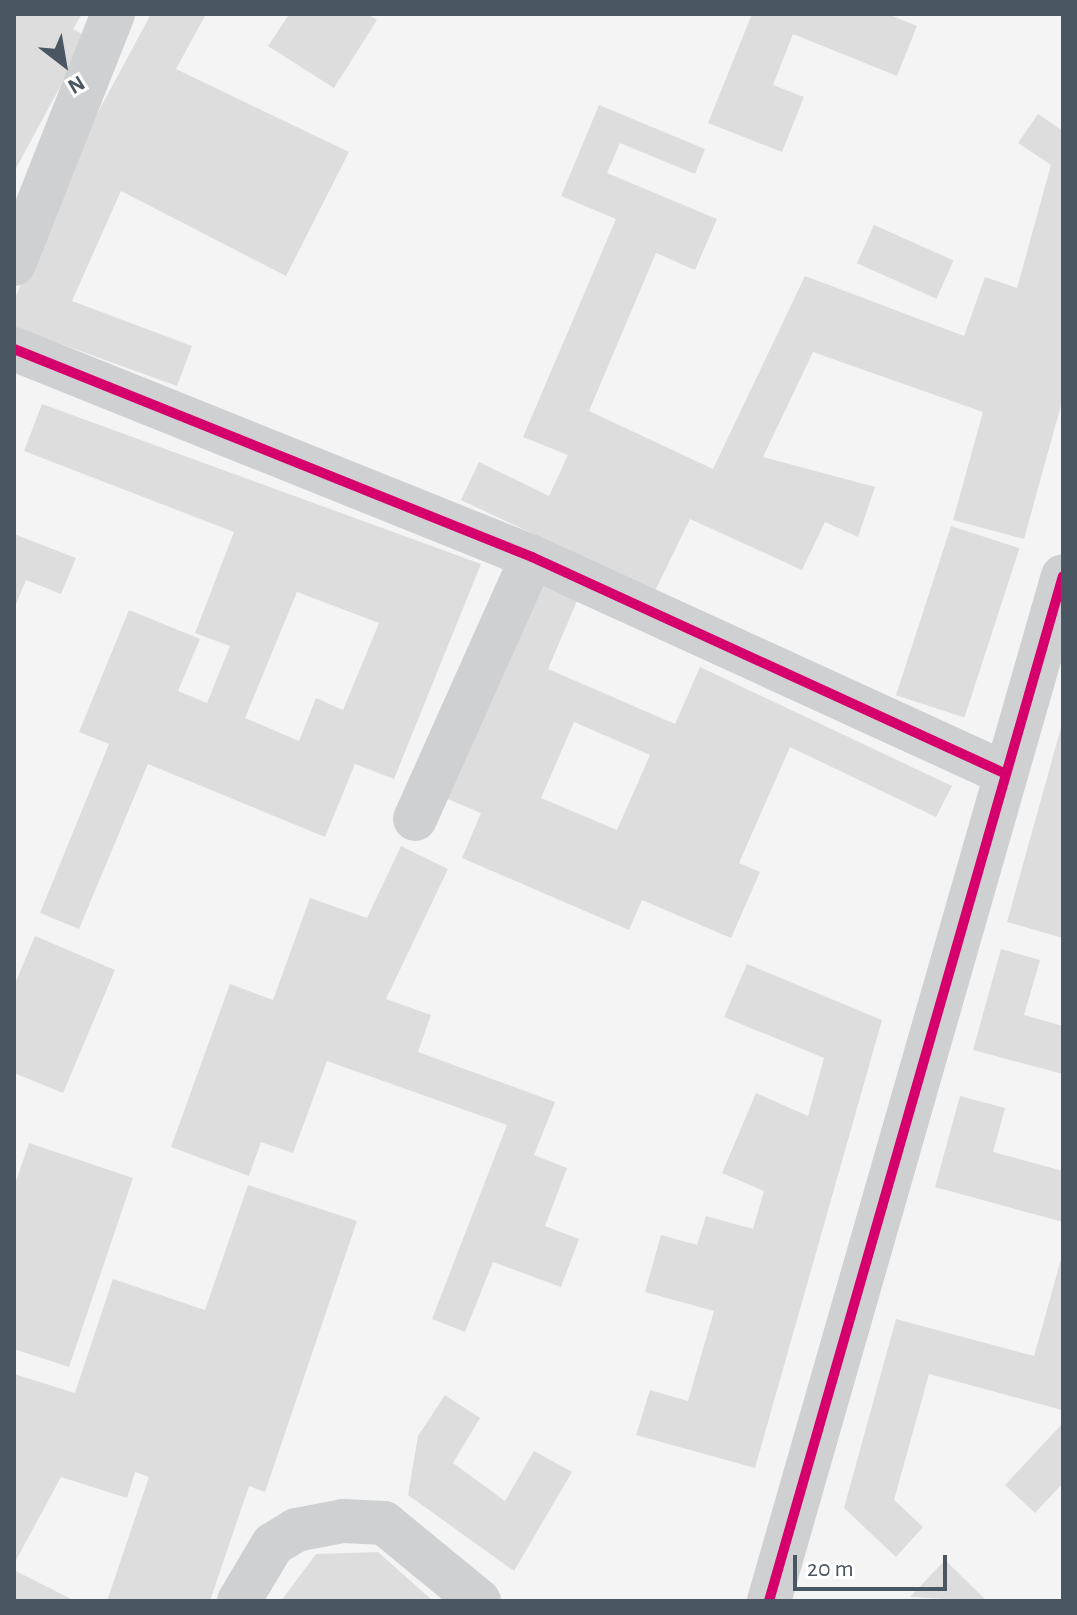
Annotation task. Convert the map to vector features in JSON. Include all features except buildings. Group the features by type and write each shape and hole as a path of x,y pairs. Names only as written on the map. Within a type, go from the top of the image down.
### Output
{"street":[{"path":"14,264 113,14"},
{"path":"14,349 532,557 1004,773"},
{"path":"415,819 532,557"},
{"path":"769,1601 1063,576"},
{"path":"239,1601 273,1544 296,1530 343,1521 384,1523 479,1601"}],"cycle path":[{"path":"14,349 532,557 1004,773"},
{"path":"769,1601 1063,576"}]}
